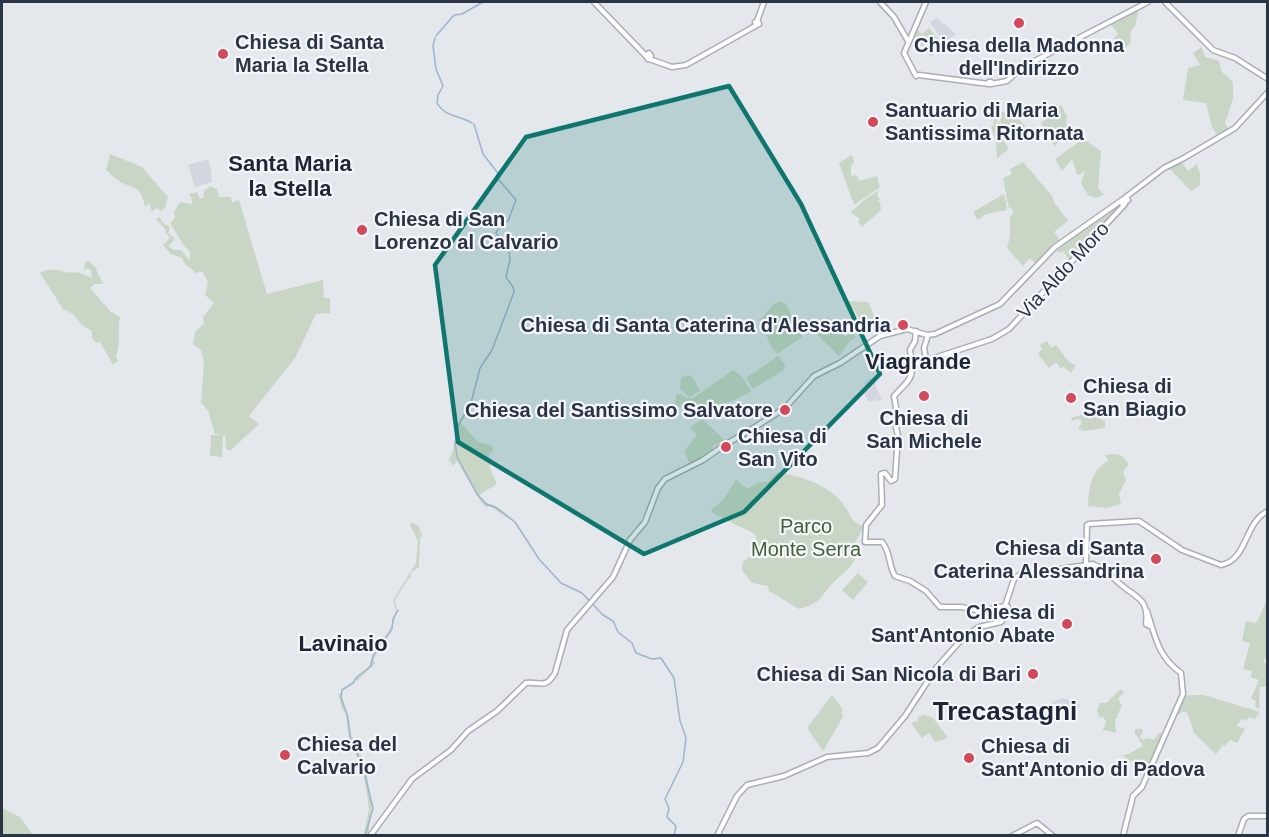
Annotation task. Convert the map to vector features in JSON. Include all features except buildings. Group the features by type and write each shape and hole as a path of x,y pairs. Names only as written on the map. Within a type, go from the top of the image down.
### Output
{"main road":[{"path":"594,2 637,48 657,61 672,67 686,65 750,28 757,22 764,2"},
{"path":"880,2 894,17 909,41"},
{"path":"926,2 918,26 904,55 917,75 990,83 1007,81 1021,68 1147,2"},
{"path":"1165,2 1213,50 1235,58 1268,79"},
{"path":"370,836 412,779 451,750 468,731 497,711 526,682 542,684 552,678 567,630 615,573 630,540 644,524 658,488 665,479 703,460 785,408 814,376 840,363 878,337 905,329 928,335 1000,303 1054,247 1124,201 1166,167 1238,125 1268,92"},
{"name":"Via Aldo Moro","path":"926,360 992,339 1009,329 1118,211 1124,201"},
{"path":"916,331 915,341 910,350 911,376 894,396 898,443 895,479 891,481 885,473 881,474 882,505 866,525 865,541 866,543 877,541 884,544 890,569 897,578 919,586 940,607 961,607 977,611 1005,607"},
{"path":"912,362 926,360 924,348 928,335"},
{"path":"1085,564 1089,526 1138,521 1182,550 1221,566 1227,564 1239,553 1256,519 1268,511"},
{"path":"718,834 747,784 784,776 827,757 868,753 875,750 905,716 937,667 963,638 979,627 998,623 1005,617 1005,607 1014,579 1022,573 1085,564 1095,565 1141,599 1158,646 1181,673 1183,689 1181,699 1142,787 1133,796 1123,836"},
{"path":"1147,611 1146,624 1152,631"},
{"path":"1238,836 1244,819 1248,816 1268,816"},
{"path":"1012,836 1036,823 1053,836"}],"highlighted area":[{"path":"729,86 801,204 880,374 744,512 644,554 458,442 435,265 526,137"}],"shaded area":[{"path":"937,18 956,34 944,43 930,22"},
{"path":"208,159 212,182 195,187 188,165"},
{"path":"876,378 875,384 882,400 868,401 862,390 868,379"},
{"path":"1063,698 1080,704 1075,715 1070,719 1067,714 1054,714 1052,702"}],"green space":[{"path":"1139,9 1135,26 1130,32 1131,41 1126,48 1119,46 1114,38 1118,34 1110,23"},
{"path":"929,28 943,45 931,57 914,35 917,29 922,34"},
{"path":"1202,47 1205,57 1219,61 1222,72 1233,82 1233,99 1225,123 1229,130 1218,137 1212,127 1206,103 1183,100 1188,68 1200,65 1193,53"},
{"path":"1061,105 1067,116 1066,125 1069,125 1070,129 1055,146 1045,135 1045,129 1041,123 1047,118 1043,113 1048,107"},
{"path":"1008,110 1026,126 1002,138 1009,149 997,158 996,142 991,126 994,125 993,121 997,117 995,124 1001,123 999,115 994,116 992,114 994,119 991,121 991,112 994,115"},
{"path":"1083,139 1101,151 1098,188 1104,195 1095,198 1088,195 1081,183 1085,171 1077,174 1072,159 1062,171 1055,159"},
{"path":"110,154 142,167 168,197 165,208 161,211 156,208 152,212 149,203 145,207 138,190 120,182 106,170"},
{"path":"852,155 854,161 851,176 857,175 859,181 877,176 880,187 854,205 839,163"},
{"path":"1181,161 1188,171 1197,164 1200,185 1191,191 1168,167"},
{"path":"1023,162 1052,196 1068,221 1054,232 1060,241 1035,263 1030,258 1023,266 1007,248 1010,236 1010,216 1014,213 1011,207 1009,208 1008,201 1006,202 1007,210 986,214 978,220 973,212 1004,194 1005,201 1007,200 1003,178 1012,174 1010,169"},
{"path":"210,186 217,189 219,197 231,197 232,202 239,200 267,294 323,280 324,298 330,298 330,313 316,314 295,358 249,416 259,424 230,451 226,449 225,435 223,435 222,457 210,456 211,435 222,435 215,434 208,410 201,403 204,363 201,350 193,344 195,332 204,323 203,317 214,303 205,295 208,282 202,271 196,273 185,264 182,258 171,254 163,245 170,238 156,219 159,217 165,225 168,225 170,229 168,233 175,239 168,246 174,250 181,250 190,261 190,251 170,223 175,218 174,212 180,202 192,204 189,194 197,192 200,199 203,198 204,191"},
{"path":"879,190 877,194 880,200 877,201 880,202 881,210 862,227 858,222 860,219 851,212"},
{"path":"1119,204 1121,207 1070,261 1063,251 1059,253 1056,248"},
{"path":"88,261 95,267 103,284 95,284 90,288 110,311 120,317 116,357 118,361 113,365 100,342 96,343 92,338 92,331 82,325 73,314 63,309 40,273 50,270 67,273 70,271 92,278 91,270 87,268 84,271 85,262"},
{"path":"779,301 786,304 802,337 777,354 760,320"},
{"path":"847,301 868,302 880,328 871,335"},
{"path":"828,317 845,337 852,332 856,337 849,342 839,356 810,328"},
{"path":"1047,341 1051,348 1056,345 1069,362 1076,365 1071,373 1064,367 1060,368 1056,362 1049,368 1038,354 1042,349 1040,345"},
{"path":"778,356 786,366 784,370 753,389 746,378"},
{"path":"733,370 742,377 751,391 720,405 677,407 675,403 677,393 693,398"},
{"path":"692,376 700,391 689,397 680,389 681,378"},
{"path":"473,396 471,407 461,423 478,442 492,445 493,451 489,454 491,465 489,466 497,484 479,495 487,503 498,507 510,517 508,518 491,507 486,507 457,461 453,466 450,461 448,462 453,450 457,426"},
{"path":"1087,413 1105,421 1105,428 1084,431 1078,428 1081,420 1072,421 1071,418"},
{"path":"702,419 727,442 723,445 721,442 712,447 714,451 703,460 690,465 684,451 697,435 690,427"},
{"path":"1105,455 1122,456 1129,464 1123,472 1126,480 1119,494 1121,504 1107,508 1088,506 1094,474 1108,461"},
{"name":"Parco Monte Serra","path":"777,472 822,486 837,497 853,520 864,526 864,531 861,531 853,548 858,550 851,566 818,600 799,609 769,591 768,586 752,583 742,570 743,562 759,549 755,534 714,514 711,510 723,500 736,480 747,489 761,482 768,482"},
{"path":"411,522 419,526 421,534 419,567 412,572 395,600 396,611 393,600 416,563 418,541 410,525"},
{"path":"858,573 868,582 853,600 842,590"},
{"path":"1267,599 1267,656 1263,661 1267,665 1267,687 1260,687 1259,709 1255,707 1256,701 1251,698 1259,680 1251,677 1252,671 1243,669 1250,643 1242,641 1246,621 1255,623 1258,620"},
{"path":"396,611 390,632 373,661 376,663 357,681 355,679 368,668 376,648 389,631"},
{"path":"1121,689 1124,692 1118,699 1122,706 1115,719 1116,733 1105,730 1102,733 1106,722 1103,716 1100,718 1097,711 1100,703 1106,703"},
{"path":"338,693 342,695 349,717 351,734 362,757 367,775 372,804 369,835 364,833 369,809 364,774 349,737 347,714 342,709"},
{"path":"832,695 843,710 841,712 843,717 823,751 807,728"},
{"path":"1190,695 1204,695 1260,712 1255,719 1249,717 1246,721 1242,719 1236,726 1245,729 1237,743 1230,740 1224,746 1220,743 1222,747 1216,754 1194,733 1188,714 1185,711 1180,715 1176,713 1182,698"},
{"path":"925,715 933,718 948,738 935,742 929,733 922,738 911,723"},
{"path":"1135,729 1142,729 1140,736 1142,740 1149,738 1154,740 1160,732 1163,736 1149,768 1126,759 1123,755 1143,746"},
{"path":"2,808 20,817 33,835 2,835"}],"waterway":[{"path":"436,36 454,15 462,14 483,2"},
{"path":"435,38 433,46 436,69 443,86 437,103 444,111 472,123"},
{"path":"474,124 483,154 497,172 499,180 516,200 508,221 500,225 496,233 509,250 510,260 506,277 514,292 492,350 480,368 471,403 459,424 455,443 457,457 477,494 486,504 495,507 515,522 539,559 561,583 582,593 603,615 613,621 618,632 632,643 636,653 652,659 661,658 674,678 680,721 686,738 683,762 665,799 669,808 667,817 676,826 674,836"},
{"path":"365,836 373,808 363,768 350,737 347,715 341,697 342,690 371,666 373,656 392,629 393,619 398,610"}],"place":[{"name":"Chiesa della Madonna dell'Indirizzo","path":"1019,23"},
{"name":"Chiesa di Santa Maria la Stella","path":"223,54"},
{"name":"Santuario di Maria Santissima Ritornata","path":"873,122"},
{"name":"Chiesa di San Lorenzo al Calvario","path":"362,230"},
{"name":"Chiesa di Santa Caterina d'Alessandria","path":"903,325"},
{"name":"Chiesa di San Michele","path":"924,396"},
{"name":"Chiesa di San Biagio","path":"1071,398"},
{"name":"Chiesa del Santissimo Salvatore","path":"785,410"},
{"name":"Chiesa di San Vito","path":"726,447"},
{"name":"Chiesa di Santa Caterina Alessandrina","path":"1156,559"},
{"name":"Chiesa di Sant'Antonio Abate","path":"1067,624"},
{"name":"Chiesa di San Nicola di Bari","path":"1033,674"},
{"name":"Chiesa del Calvario","path":"285,755"},
{"name":"Chiesa di Sant'Antonio di Padova","path":"969,758"}],"district":[{"name":"Santa Maria la Stella","path":"290,176"},
{"name":"Viagrande","path":"918,361"},
{"name":"Lavinaio","path":"343,643"},
{"name":"Trecastagni","path":"1005,711"}]}
